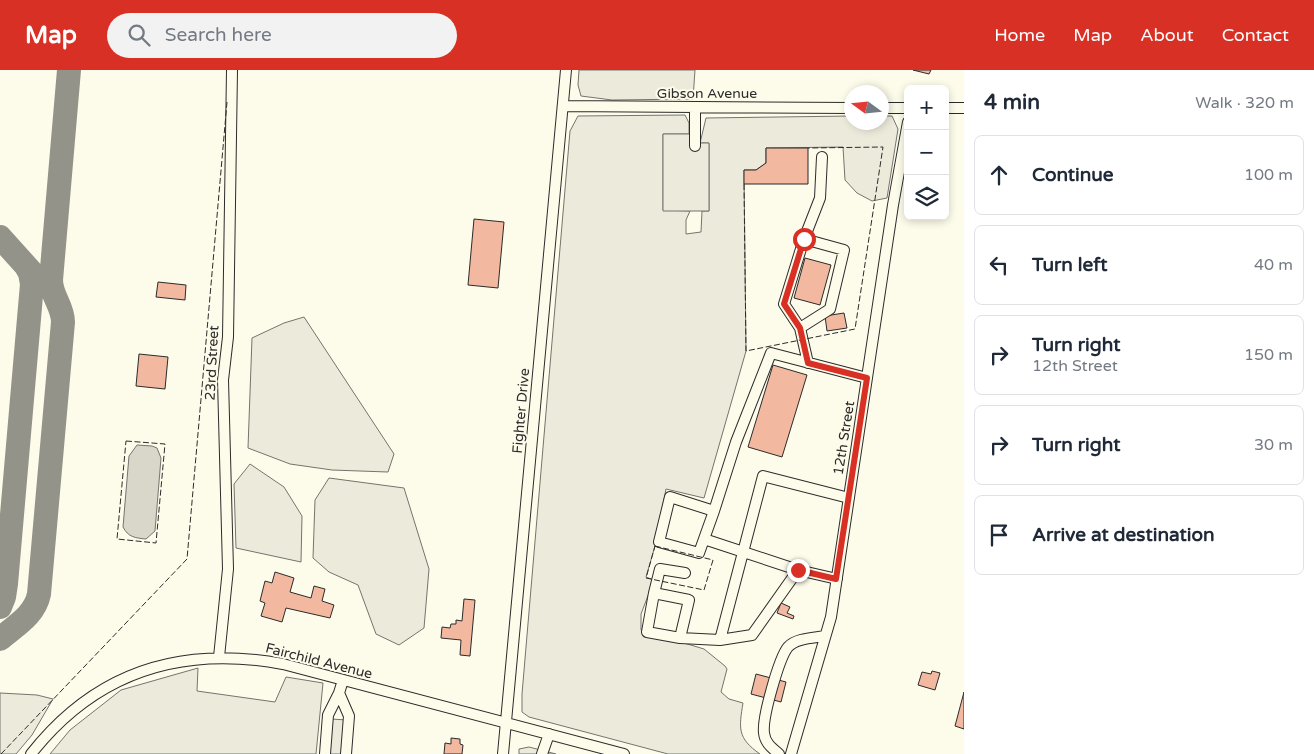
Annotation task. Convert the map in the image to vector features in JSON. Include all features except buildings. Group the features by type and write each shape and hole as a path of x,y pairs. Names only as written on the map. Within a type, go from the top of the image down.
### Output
{"street":[{"name":"23rd Street","path":"219,657 228,569 223,380 228,337 232,70"},
{"name":"Fighter Drive","path":"503,754 566,70"},
{"name":"Gibson Avenue","path":"563,106 844,108"},
{"path":"695,107 695,146"},
{"path":"889,108 904,108"},
{"path":"949,108 964,108"},
{"name":"12th Street","path":"791,754 831,617 893,205 907,130"},
{"path":"808,363 800,328 784,304 804,239 820,198 822,157"},
{"path":"800,328 830,309 844,250 804,239"},
{"path":"714,511 670,497 658,542 699,553 714,511 736,442 771,353 867,378"},
{"path":"720,640 763,476 849,498"},
{"path":"704,540 798,570 836,579"},
{"path":"686,574 660,569 647,632 680,638 720,640 752,635 798,570"},
{"path":"654,593 689,600 680,638"},
{"path":"779,754 768,745 764,734 764,720 781,659 789,646 803,640 825,636"},
{"name":"Fairchild Avenue","path":"31,754 60,721 104,688 130,675 153,667 219,657 276,662 624,754"},
{"path":"325,754 328,715 339,694 343,680"},
{"path":"339,694 350,716 346,754"},
{"path":"542,754 549,734"}],"shaded area":[{"path":"579,70 695,70 693,99 612,100 581,96 578,85"},
{"path":"685,115 689,123 689,134 663,134 663,210 690,211 686,220 686,234 701,232 702,211 709,211 709,143 700,143 706,118 844,116 844,130 889,130 889,116 892,116 898,129 887,198 872,201 857,193 845,180 843,147 766,148 766,163 756,170 744,170 746,351 704,498 666,489 655,546 646,577 654,580 641,614 641,630 704,649 725,666 727,669 721,692 729,699 743,703 741,732 747,743 760,754 668,754 529,717 522,712 570,131 578,116"},
{"path":"663,134 692,134 693,143 709,143 709,211 663,211"},
{"path":"304,317 394,454 388,472 332,470 290,464 248,448 252,338 284,323"},
{"path":"137,445 157,448 161,458 155,531 146,539 132,536 123,527 129,456"},
{"path":"250,464 284,487 302,516 301,562 236,548 234,484"},
{"path":"329,478 404,488 429,569 424,628 399,645 376,634 358,585 329,572 313,558 315,500"},
{"path":"198,668 197,691 275,702 286,677 323,683 316,754 50,754 70,730 121,690"},
{"path":"0,693 37,695 53,699 32,735 16,754 0,754"},
{"path":"331,719 347,720 344,754 328,754"},
{"path":"529,747 556,754 519,754 519,749"}],"taxiway":[{"path":"0,639 29,614 39,594 63,322 51,280 69,70"},
{"path":"0,237 36,277"},
{"path":"0,607 6,584 32,284 30,273 26,266"}],"fence":[{"path":"1,754 187,559 227,102"},
{"path":"744,184 746,351 855,329 883,147 808,148"},
{"path":"126,441 165,444 156,543 117,539 126,441"},
{"path":"655,546 713,560 704,590 646,578 655,546"}],"route":[{"path":"798,570 836,579 867,378 808,363 800,328 784,304 804,239"}]}
